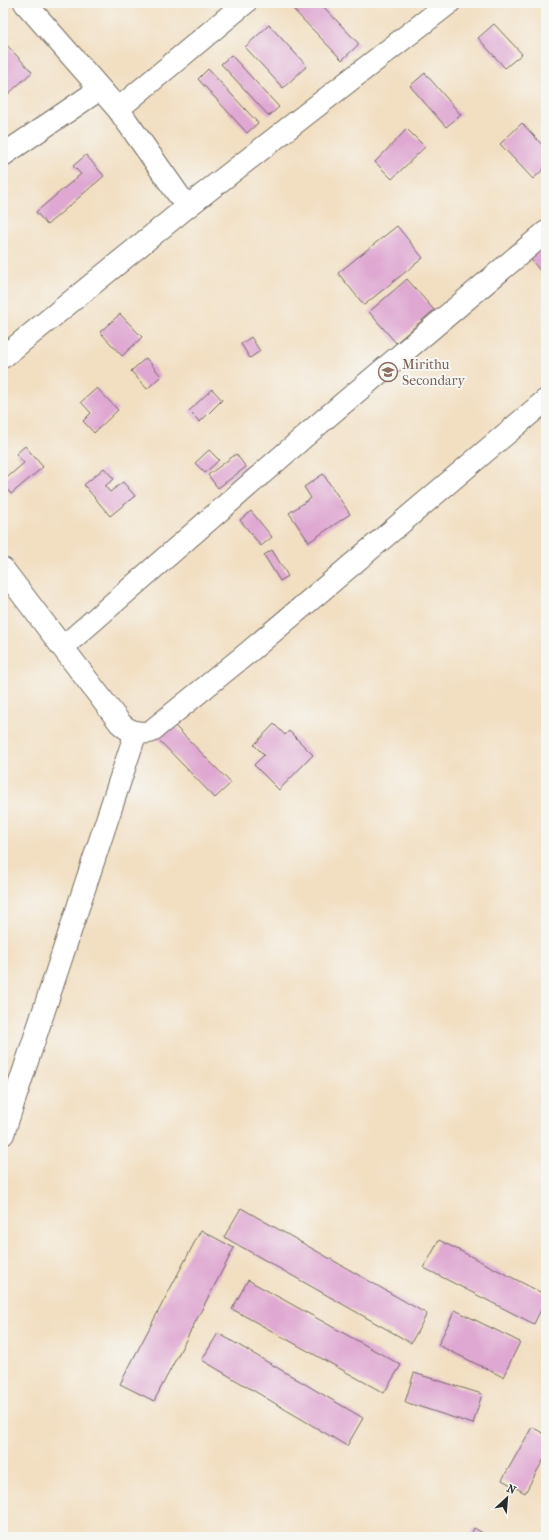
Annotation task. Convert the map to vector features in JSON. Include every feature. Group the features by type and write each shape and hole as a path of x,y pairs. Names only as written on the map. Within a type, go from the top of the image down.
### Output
{"street":[{"path":"25,3 118,109 187,207"},
{"path":"118,109 245,3"},
{"path":"3,357 187,207 449,3"},
{"path":"3,155 100,89"},
{"path":"63,647 327,416 546,232"},
{"path":"3,570 120,723 127,730 136,732 150,732 250,652 546,400"},
{"path":"3,1134 136,732"}],"building":[{"path":"287,3 320,3 359,44 342,60"},
{"path":"494,24 522,54 505,68 478,38"},
{"path":"269,25 307,66 283,88 245,47"},
{"path":"3,41 32,72 3,99"},
{"path":"231,55 279,107 269,116 221,64"},
{"path":"208,69 258,123 247,133 198,79"},
{"path":"425,73 461,115 446,127 410,86"},
{"path":"522,123 546,149 546,167 533,179 500,144"},
{"path":"407,129 425,147 392,179 375,162"},
{"path":"86,155 104,176 47,225 36,212 81,174 73,166"},
{"path":"397,226 423,258 364,305 338,273"},
{"path":"546,240 546,278 528,256"},
{"path":"407,279 434,310 396,343 369,312"},
{"path":"120,314 142,337 122,356 100,332"},
{"path":"251,337 260,351 250,358 241,344"},
{"path":"146,358 161,376 147,389 131,371"},
{"path":"97,388 118,410 94,433 83,421 91,413 81,402"},
{"path":"212,389 222,400 200,422 189,411"},
{"path":"25,446 43,467 11,494 3,485 3,481 24,463 16,454"},
{"path":"209,450 219,460 205,473 195,463"},
{"path":"236,454 246,467 218,488 208,475"},
{"path":"104,468 114,479 105,486 110,492 123,482 135,496 110,516 84,485"},
{"path":"323,474 350,514 309,542 289,513 311,498 304,487"},
{"path":"251,511 272,537 261,546 240,520"},
{"path":"272,550 288,576 280,581 264,555"},
{"path":"171,722 231,783 215,798 156,737"},
{"path":"274,724 285,735 289,731 313,755 279,790 254,765 264,755 254,745"},
{"path":"241,1208 427,1314 411,1343 224,1237"},
{"path":"201,1230 234,1248 154,1401 120,1384"},
{"path":"439,1240 546,1295 546,1299 534,1324 424,1268"},
{"path":"248,1280 401,1365 384,1393 232,1309"},
{"path":"455,1310 520,1342 503,1377 438,1345"},
{"path":"218,1333 363,1418 347,1446 202,1360"},
{"path":"414,1373 482,1394 473,1424 405,1402"},
{"path":"532,1427 546,1435 546,1455 525,1493 502,1480"},
{"path":"474,1528 490,1537 470,1537"}],"place":[{"name":"Mirithu Secondary","path":"388,372"}]}
